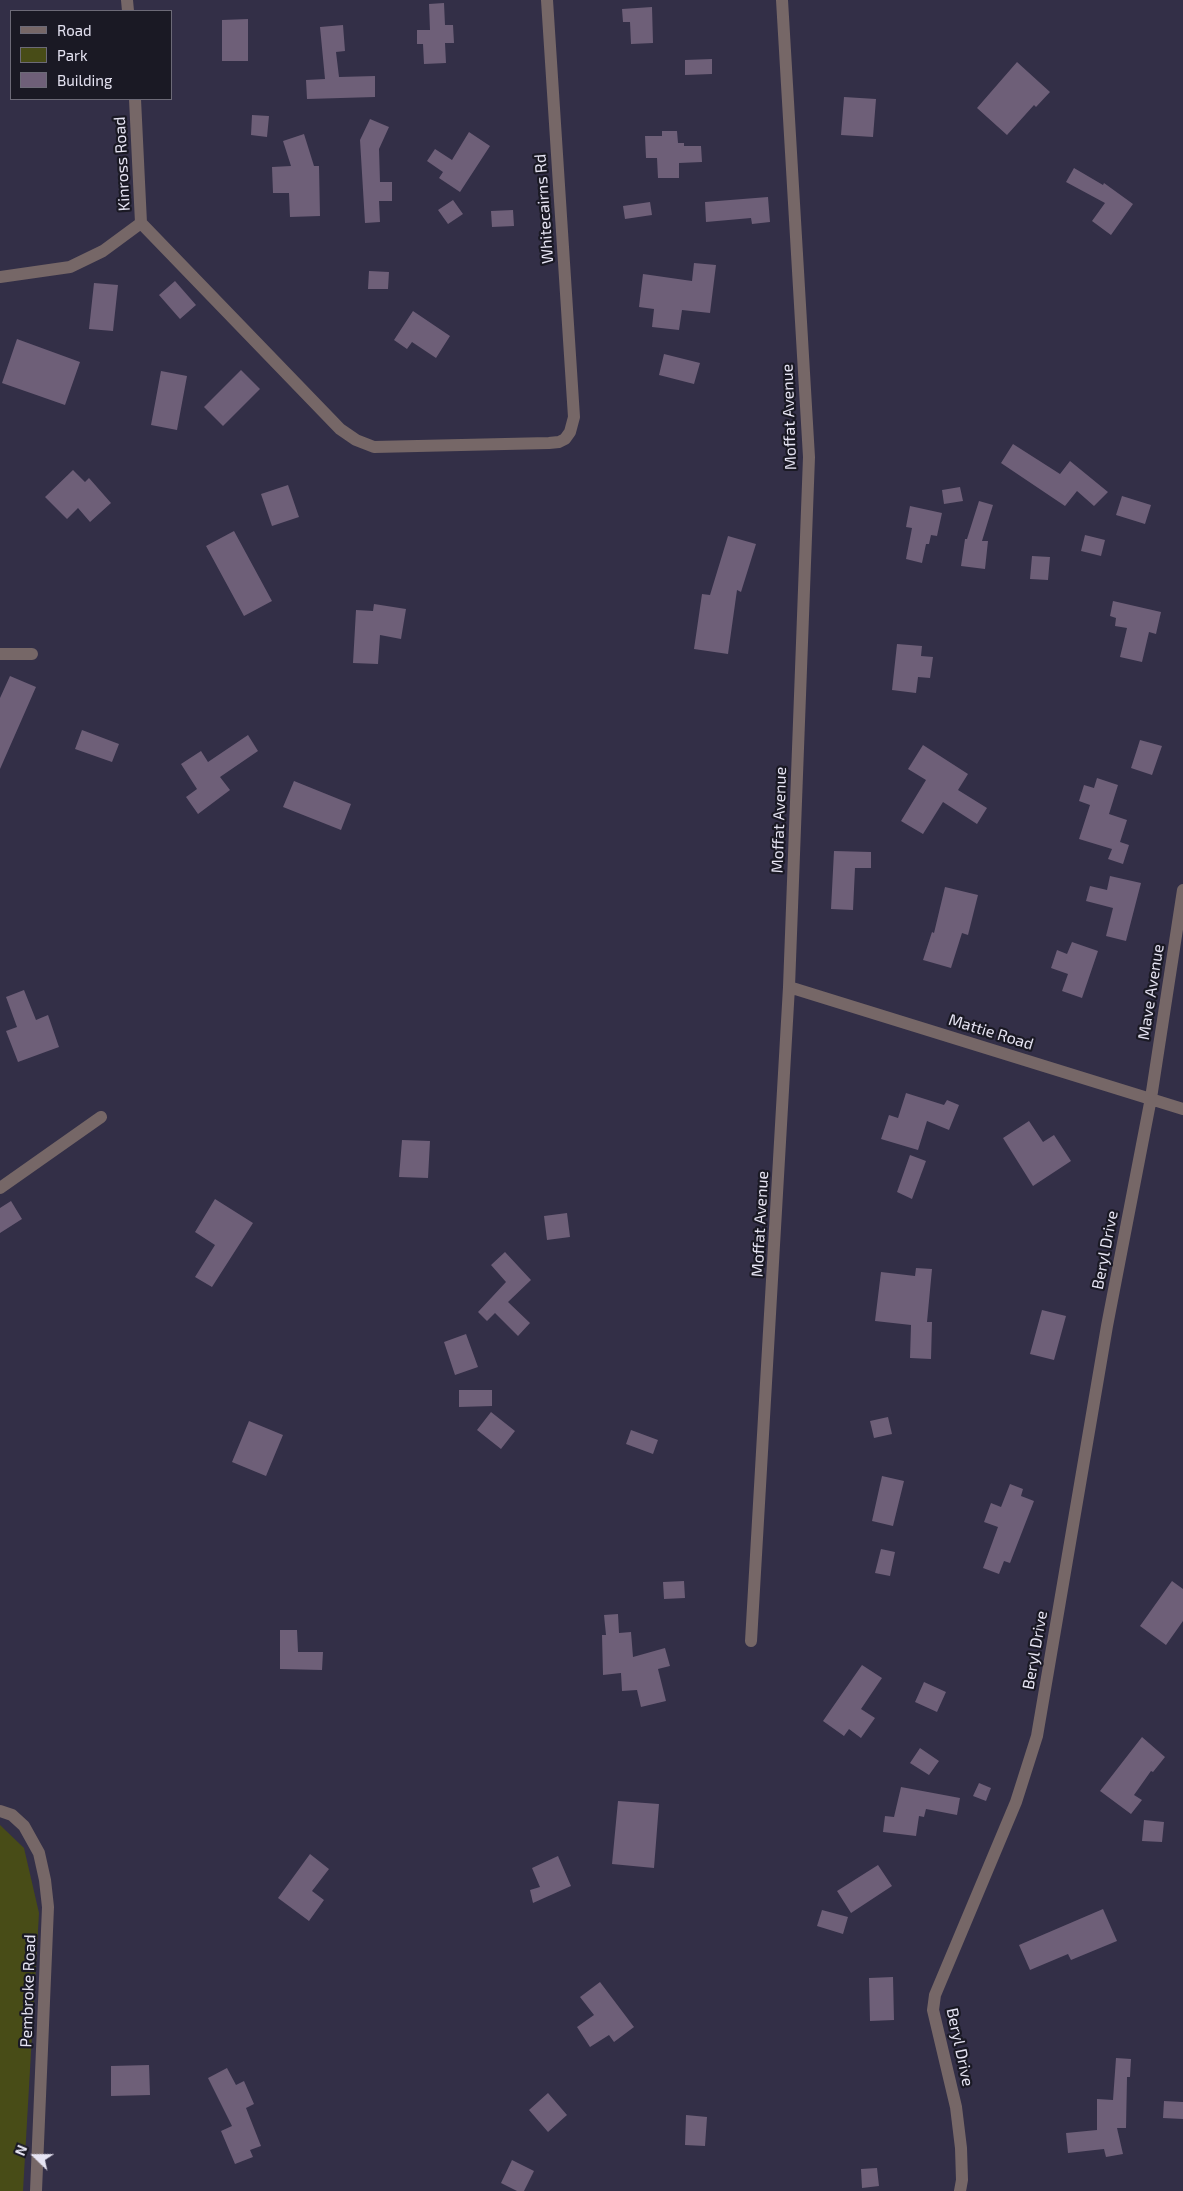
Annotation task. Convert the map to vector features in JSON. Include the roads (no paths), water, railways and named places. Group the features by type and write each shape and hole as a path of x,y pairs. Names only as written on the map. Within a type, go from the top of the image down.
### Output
{"street":[{"name":"Whitecairns Rd","path":"141,223 340,429 356,440 374,447 559,442 565,439 570,432 574,417 547,0"},
{"name":"Moffat Avenue","path":"751,1641 789,987 809,457 782,0"},
{"name":"Kinross Road","path":"0,277 70,267 103,250 141,223 134,100"},
{"path":"0,654 32,654"},
{"name":"Mave Avenue","path":"1151,1098 1183,890"},
{"name":"Mattie Road","path":"789,987 1183,1109"},
{"name":"Beryl Drive","path":"960,2191 962,2180 961,2148 956,2107 933,2010 935,1995 1016,1802 1037,1736 1106,1336 1151,1098"},
{"path":"0,1188 102,1117"},
{"name":"Pembroke Road","path":"0,1811 12,1815 24,1826 39,1853 48,1907 36,2191"}]}
